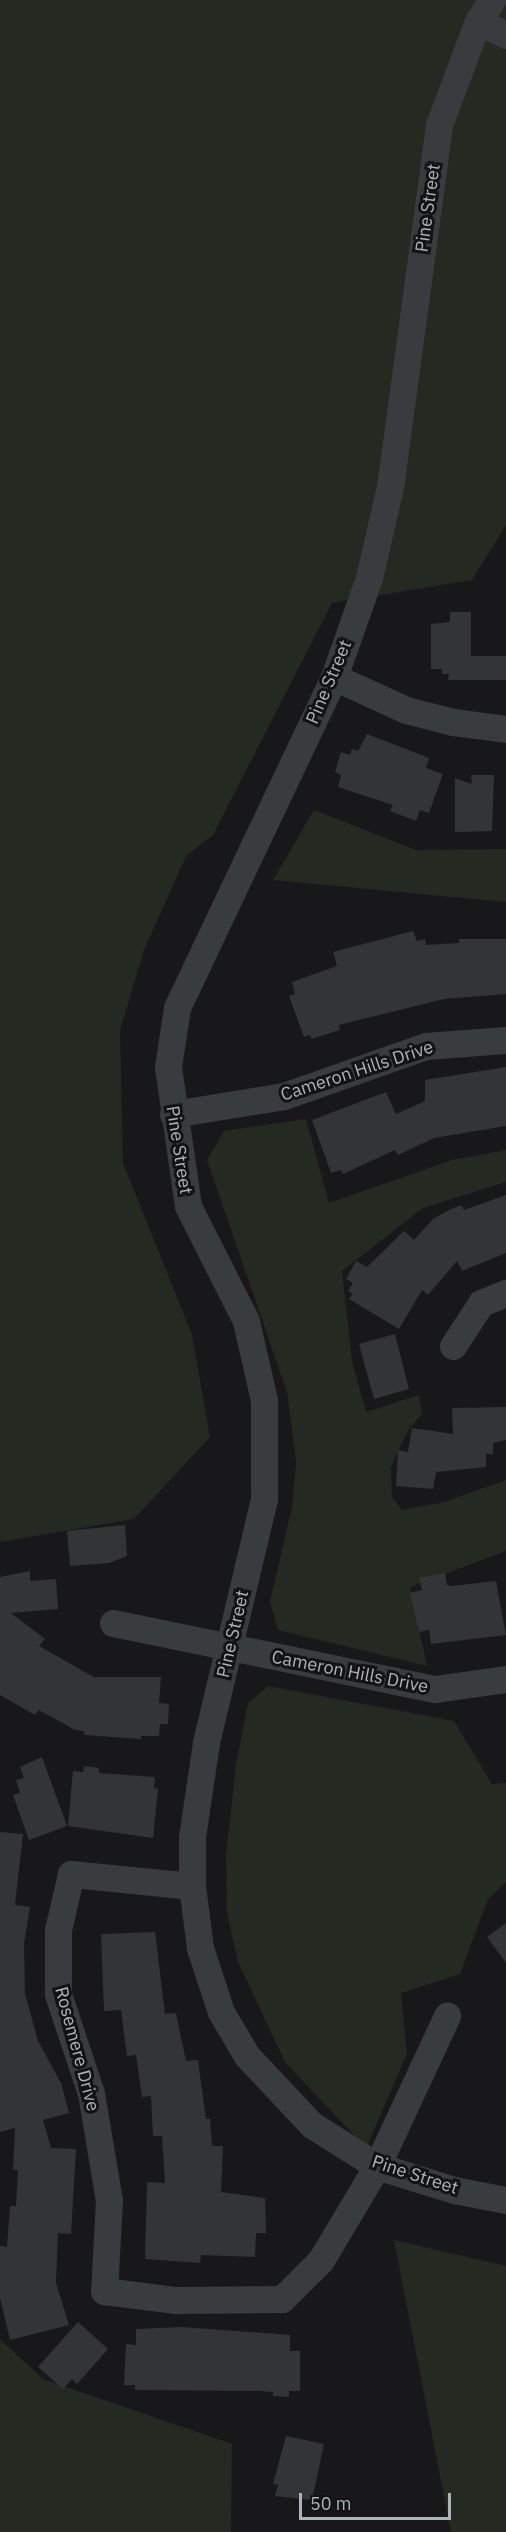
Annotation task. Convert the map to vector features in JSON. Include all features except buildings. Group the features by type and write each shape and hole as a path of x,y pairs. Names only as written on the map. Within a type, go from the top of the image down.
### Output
{"street":[{"path":"485,10 506,35"},
{"name":"Pine Street","path":"485,10 440,125 392,482 369,578 334,677 177,1008 168,1067 188,1206 246,1321 264,1400 264,1499 206,1743 192,1838 192,1886 200,1948 221,2012 247,2056 312,2125 377,2166 454,2190 506,2200"},
{"path":"334,677 406,710 453,722 506,729"},
{"name":"Cameron Hills Drive","path":"173,1114 284,1096 426,1046 506,1040"},
{"path":"453,1346 481,1303 506,1293"},
{"name":"Cameron Hills Drive","path":"113,1623 230,1649 435,1689 506,1679"},
{"name":"Rosemere Drive","path":"192,1886 71,1874 58,1930 58,1994 91,2093 109,2200 104,2291 176,2300 282,2299 321,2260 377,2166"},
{"path":"377,2166 447,2016"}],"shaded area":[{"path":"0,0 506,0 506,525 472,580 332,603 213,835 186,856 144,950 120,1030 123,1163 192,1335 210,1437 134,1519 0,1542"},
{"path":"314,810 416,850 506,849 506,902 273,880"},
{"path":"306,1119 329,1203 452,1160 506,1150 506,1182 423,1208 342,1271 352,1361 366,1412 419,1395 422,1414 407,1432 391,1467 392,1497 402,1510 444,1502 506,1480 506,1551 410,1587 427,1666 278,1630 270,1602 292,1507 296,1462 287,1392 207,1160 224,1131"},
{"path":"268,1686 454,1721 492,1784 506,1783 506,1882 488,1899 460,1974 401,1993 407,2054 366,2148 285,2062 238,1962 227,1913 226,1856 236,1765 248,1703"},
{"path":"394,2240 506,2266 506,2532 451,2532"},
{"path":"0,2339 43,2379 232,2444 231,2532 0,2532"}]}
